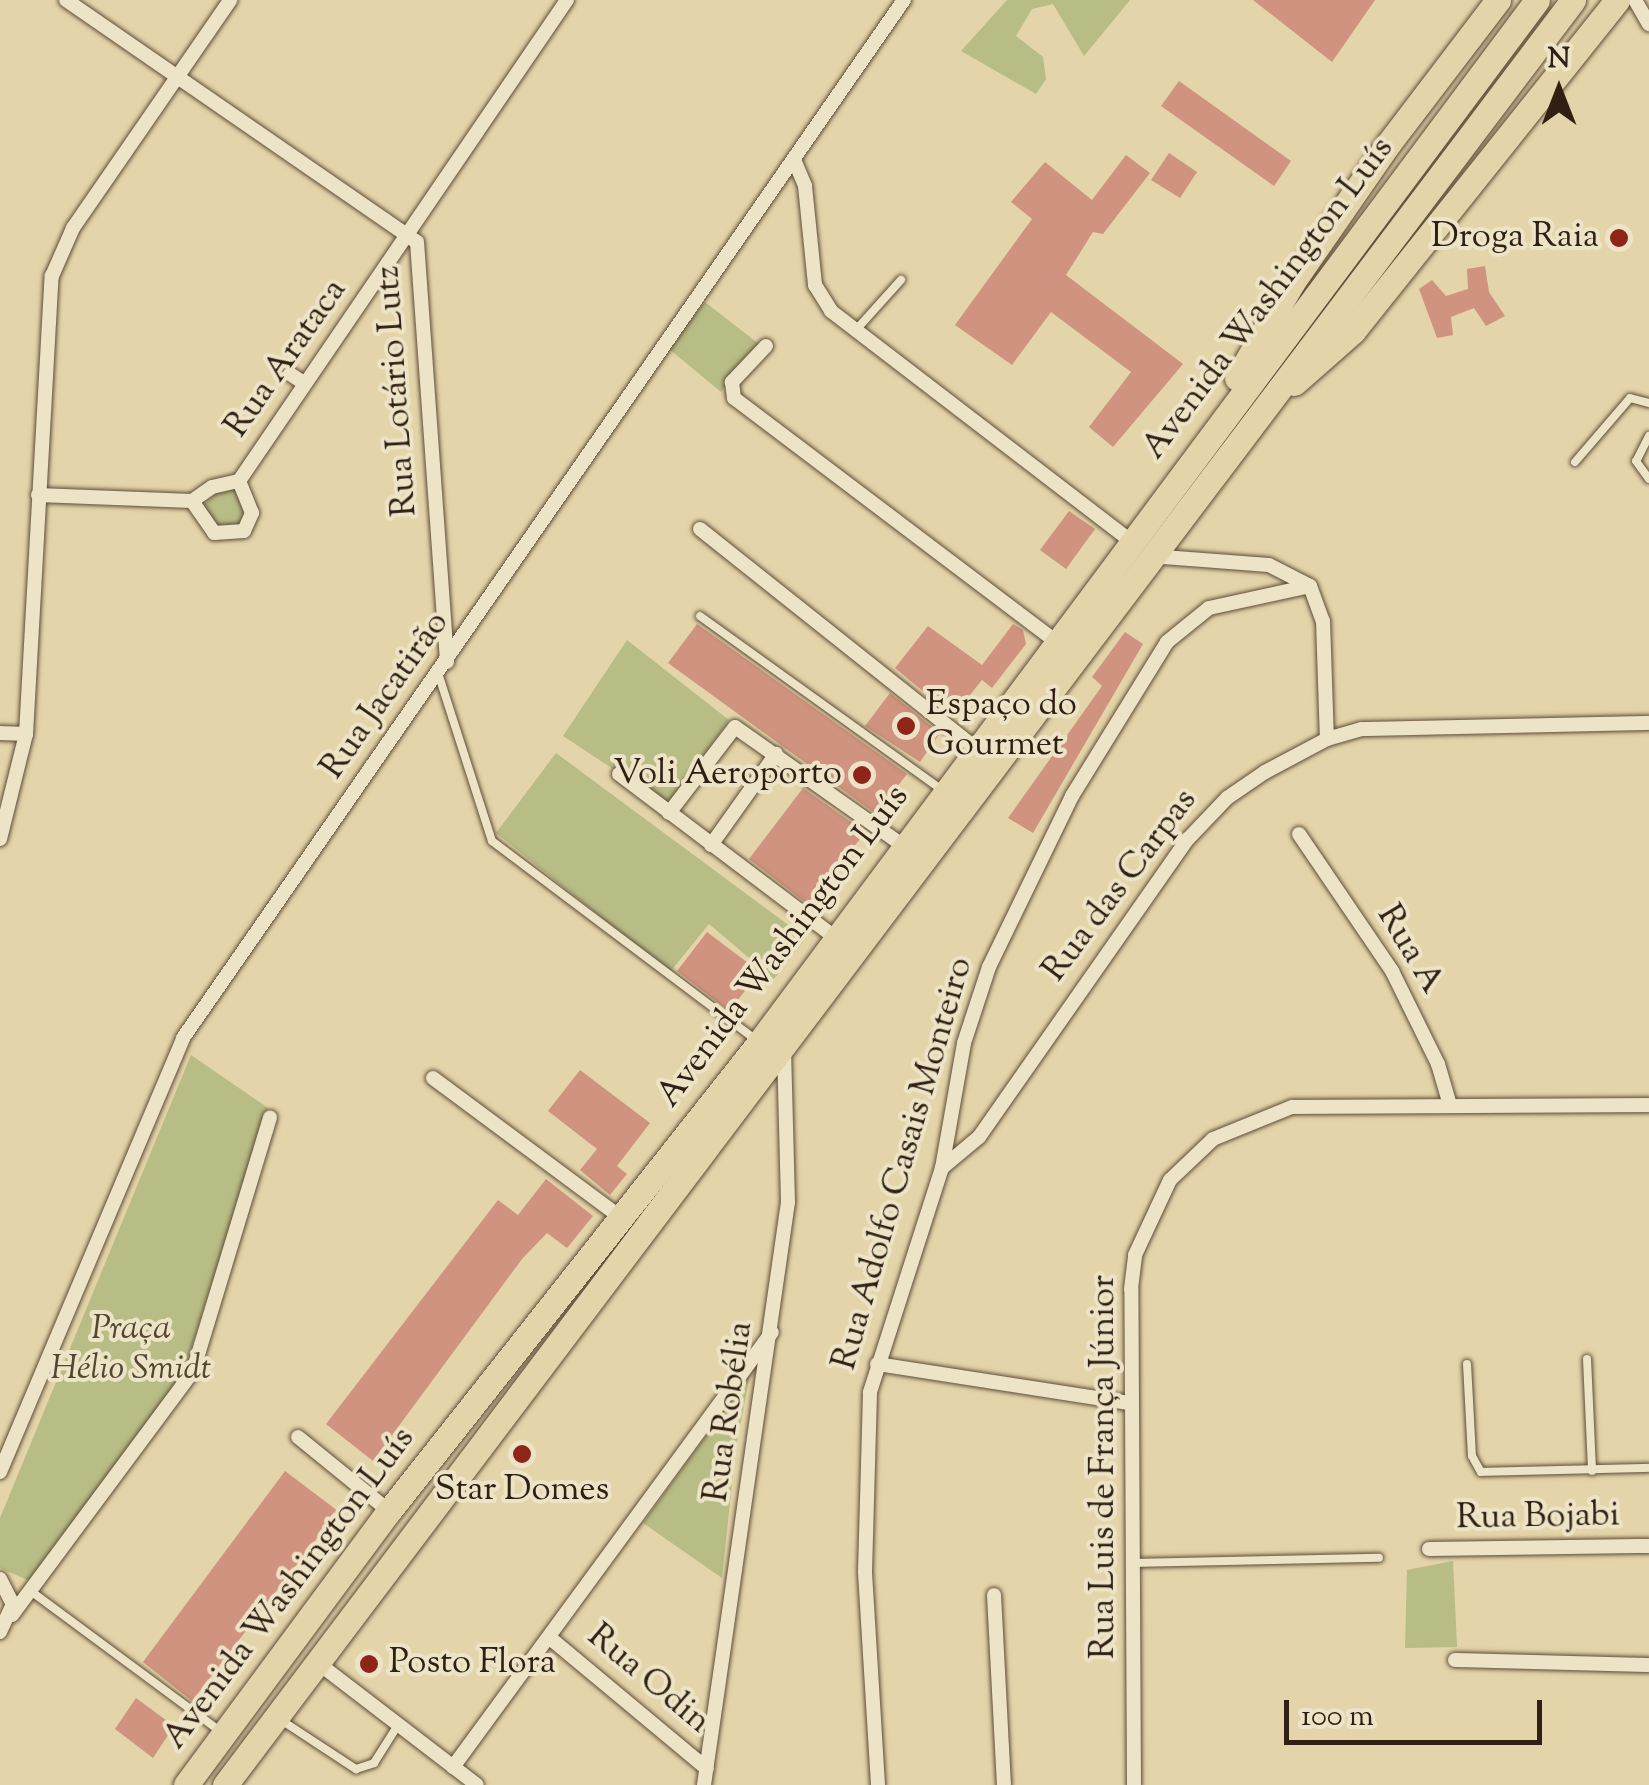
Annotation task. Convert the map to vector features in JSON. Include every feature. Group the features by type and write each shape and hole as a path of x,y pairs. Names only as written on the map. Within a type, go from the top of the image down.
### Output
{"highway":[{"path":"1193,458 1292,283 1498,0"},
{"name":"Avenida Washington Luís","path":"186,1785 389,1511 620,1217 772,1044 837,938 1059,644 1266,404 1343,279 1537,0"},
{"name":"Avenida Washington Luís","path":"225,1785 1141,549 1193,458 1573,0"},
{"path":"1266,404 1353,331 1596,10 1617,0"}],"street":[{"name":"Rua Lotário Lutz","path":"66,0 410,234 420,252 447,662"},
{"path":"0,839 26,734 38,494 56,264 73,228 230,0"},
{"name":"Rua Arataca","path":"38,494 192,501 212,487 239,481 567,0"},
{"name":"Rua Jacatirão","path":"0,1472 183,1038 439,676 904,0"},
{"path":"1634,0 1649,24"},
{"path":"795,162 805,186 815,285 830,311 1141,549 1268,564 1310,586 1323,621 1327,739"},
{"path":"766,346 732,382 734,398 1059,644"},
{"path":"290,374 304,384"},
{"path":"192,501 214,533 244,531 252,513 239,481"},
{"path":"700,530 978,750"},
{"name":"Rua Adolfo Casais Monteiro","path":"878,1785 864,1527 870,1392 942,1168 964,1043 990,968 1092,758 1167,642 1193,616 1226,601 1310,586"},
{"path":"10,679 28,680"},
{"name":"Rua das Carpas","path":"942,1168 979,1137 1089,973 1206,816 1265,772 1327,739 1362,729 1649,723"},
{"path":"669,813 728,730 743,728 905,847"},
{"path":"0,733 26,734"},
{"path":"712,845 776,754"},
{"path":"618,774 837,938"},
{"name":"Rua A","path":"1299,834 1392,970 1443,1077 1450,1105"},
{"name":"Rua Robélia","path":"704,1785 772,1331 791,1146 772,1044"},
{"path":"433,1078 620,1217"},
{"name":"Rua Luis de França Júnior","path":"1134,1785 1130,1402 1136,1255 1165,1189 1195,1153 1240,1124 1292,1107 1649,1105"},
{"path":"0,1632 193,1370 270,1117"},
{"path":"453,1767 772,1331"},
{"path":"878,1364 1130,1402"},
{"path":"298,1438 389,1511"},
{"name":"Rua Bojabi","path":"1428,1549 1649,1546"},
{"path":"0,1579 11,1592 12,1615"},
{"path":"994,1595 1004,1785"},
{"name":"Rua Odin","path":"550,1638 707,1769"},
{"path":"1455,1660 1649,1664"},
{"path":"318,1663 477,1785"}],"lane":[{"path":"855,331 901,280"},
{"path":"1575,462 1630,398 1649,403"},
{"path":"1649,436 1636,461 1649,479"},
{"path":"700,616 945,793"},
{"path":"439,676 492,842 772,1044"},
{"path":"1586,1358 1592,1471"},
{"path":"1467,1364 1477,1468 1496,1474 1649,1468"},
{"path":"1131,1563 1379,1558"},
{"path":"32,1592 224,1734"},
{"path":"278,1717 356,1769 374,1763 398,1725"}],"green space":[{"path":"1007,0 1130,0 1084,56 1053,4 1032,9 1016,36 1043,57 1046,79 1036,94 961,51"},
{"path":"705,302 759,344 721,392 668,348"},
{"path":"223,486 237,489 248,507 239,527 218,530 203,506"},
{"path":"627,640 729,720 668,805 563,736"},
{"path":"556,753 806,938 774,979 709,924 670,972 496,833"},
{"name":"Praça Hélio Smidt","path":"191,1055 268,1108 181,1380 32,1582 0,1568 0,1518"},
{"path":"750,1375 736,1447 722,1578 643,1523"},
{"path":"1453,1561 1457,1647 1405,1648 1407,1570"}],"building":[{"path":"1253,0 1375,0 1332,62"},
{"path":"1179,81 1291,161 1274,186 1161,106"},
{"path":"1169,153 1197,172 1180,198 1151,180"},
{"path":"1126,155 1150,173 1103,234 1093,232 1066,275 1183,364 1113,447 1089,427 1131,372 1051,312 1012,365 955,325 1032,219 1011,202 1045,162 1092,200"},
{"path":"1485,266 1489,292 1505,316 1486,326 1474,308 1451,317 1453,335 1437,338 1419,289 1432,280 1446,296 1468,289 1467,269"},
{"path":"1069,511 1095,529 1066,569 1040,550"},
{"path":"697,624 907,774 876,814 668,663"},
{"path":"1013,624 1023,630 1026,644 992,688 982,680 953,716 895,668 928,626 982,665"},
{"path":"1125,632 1143,644 1033,833 1008,818 1102,686 1092,677"},
{"name":"Espaço do Gourmet","path":"890,693 940,733 920,762 865,726"},
{"path":"803,788 865,832 810,906 749,859"},
{"path":"707,932 760,972 729,1011 677,971"},
{"path":"580,1070 650,1123 617,1166 627,1174 610,1195 580,1170 597,1149 548,1111"},
{"path":"546,1179 593,1216 567,1248 547,1233 522,1259 373,1461 326,1424 498,1200 518,1215"},
{"path":"285,1471 338,1511 192,1701 143,1662"},
{"path":"136,1698 174,1726 153,1758 115,1729"}],"place":[{"name":"Droga Raia","path":"1619,238"},
{"name":"Espaço do Gourmet","path":"906,726"},
{"name":"Voli Aeroporto","path":"862,775"},
{"name":"Star Domes","path":"522,1454"},
{"name":"Posto Flora","path":"369,1664"}]}
